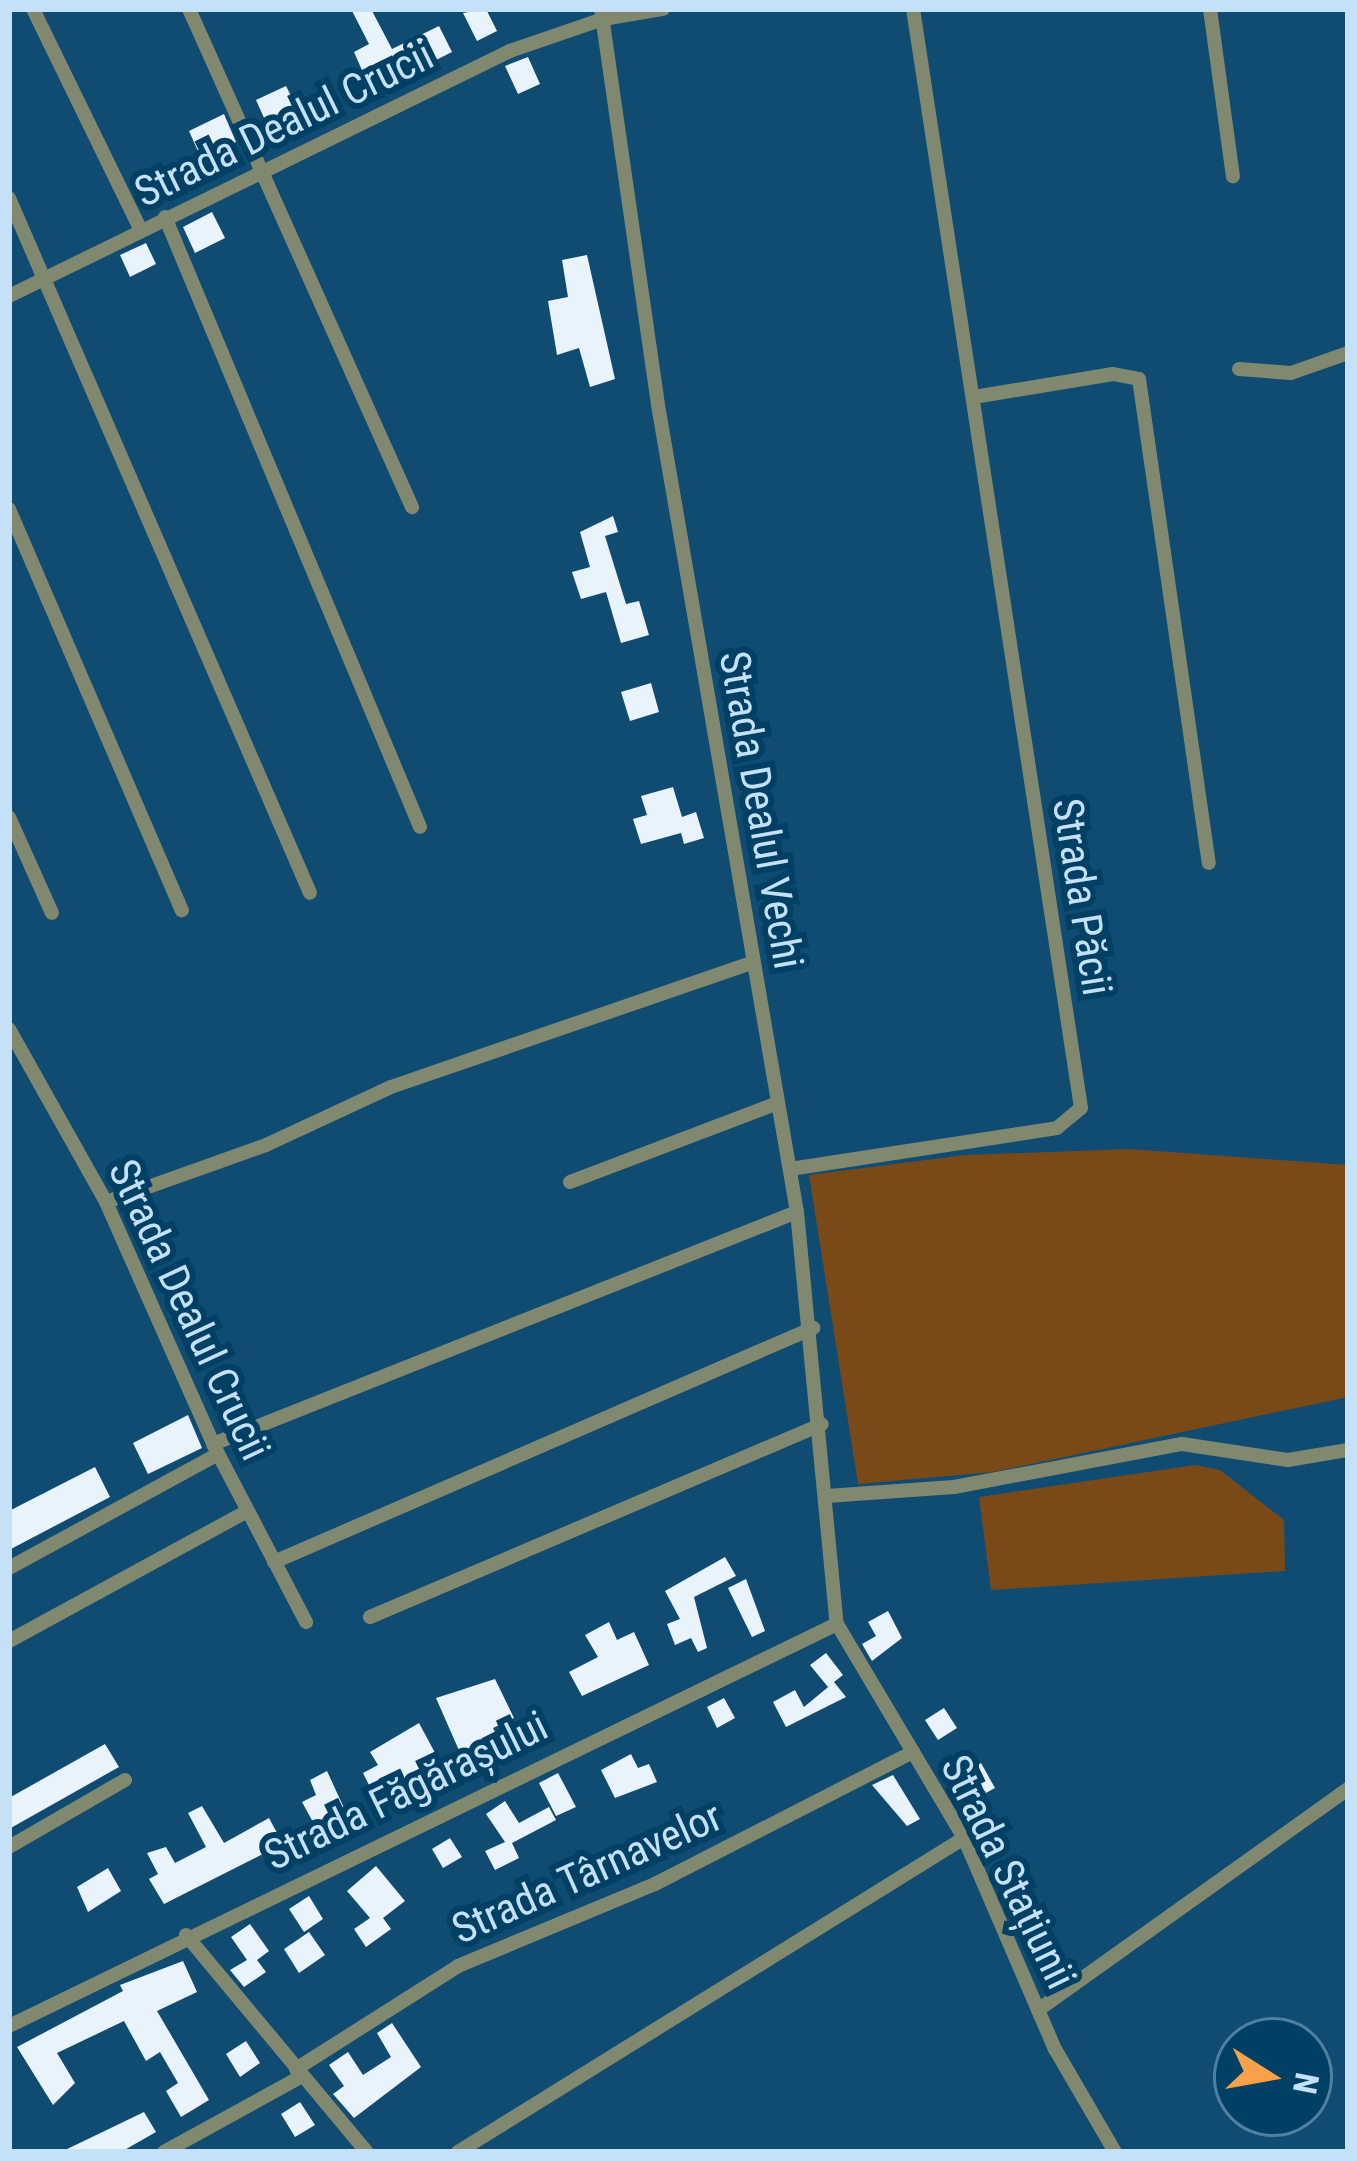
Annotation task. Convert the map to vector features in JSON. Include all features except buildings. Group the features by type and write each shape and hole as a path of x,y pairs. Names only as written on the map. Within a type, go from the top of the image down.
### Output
{"street":[{"path":"33,9 141,230"},
{"path":"189,9 412,507"},
{"path":"564,9 573,28"},
{"name":"Strada Dealul Crucii","path":"9,296 165,217 602,14 663,9"},
{"name":"Strada Păcii","path":"790,1168 1057,1127 1081,1108 913,9"},
{"path":"1210,9 1233,176"},
{"name":"Strada Dealul Vechi","path":"602,14 620,168 797,1212 813,1328 837,1624"},
{"path":"9,198 310,893"},
{"path":"165,217 420,827"},
{"path":"1239,369 1291,373 1348,353"},
{"path":"974,397 1114,374 1139,379 1209,862"},
{"path":"9,508 182,910"},
{"path":"9,817 52,913"},
{"path":"106,1202 266,1145 391,1087 753,962"},
{"name":"Strada Dealul Crucii","path":"9,1029 106,1202 215,1449 306,1622"},
{"path":"570,1182 778,1103"},
{"path":"9,1568 215,1449 797,1212"},
{"path":"274,1562 813,1328"},
{"path":"370,1617 821,1424"},
{"path":"827,1496 954,1487 1182,1444 1288,1460 1348,1450"},
{"path":"9,1641 247,1510"},
{"name":"Strada Stațiunii","path":"837,1624 964,1838 1038,2010 1114,2152"},
{"name":"Strada Făgărașului","path":"9,2026 185,1935 837,1624"},
{"name":"Strada Târnavelor","path":"164,2152 299,2073 458,1966 655,1884 913,1752"},
{"path":"9,1847 125,1780"},
{"path":"1038,2010 1348,1789"},
{"path":"458,2152 964,1838"},
{"path":"185,1935 367,2152"}],"shaded area":[{"path":"1129,1149 1348,1165 1348,1397 993,1472 858,1484 809,1175 965,1155"},
{"path":"1195,1465 1220,1470 1284,1520 1285,1571 991,1590 979,1497"}]}
